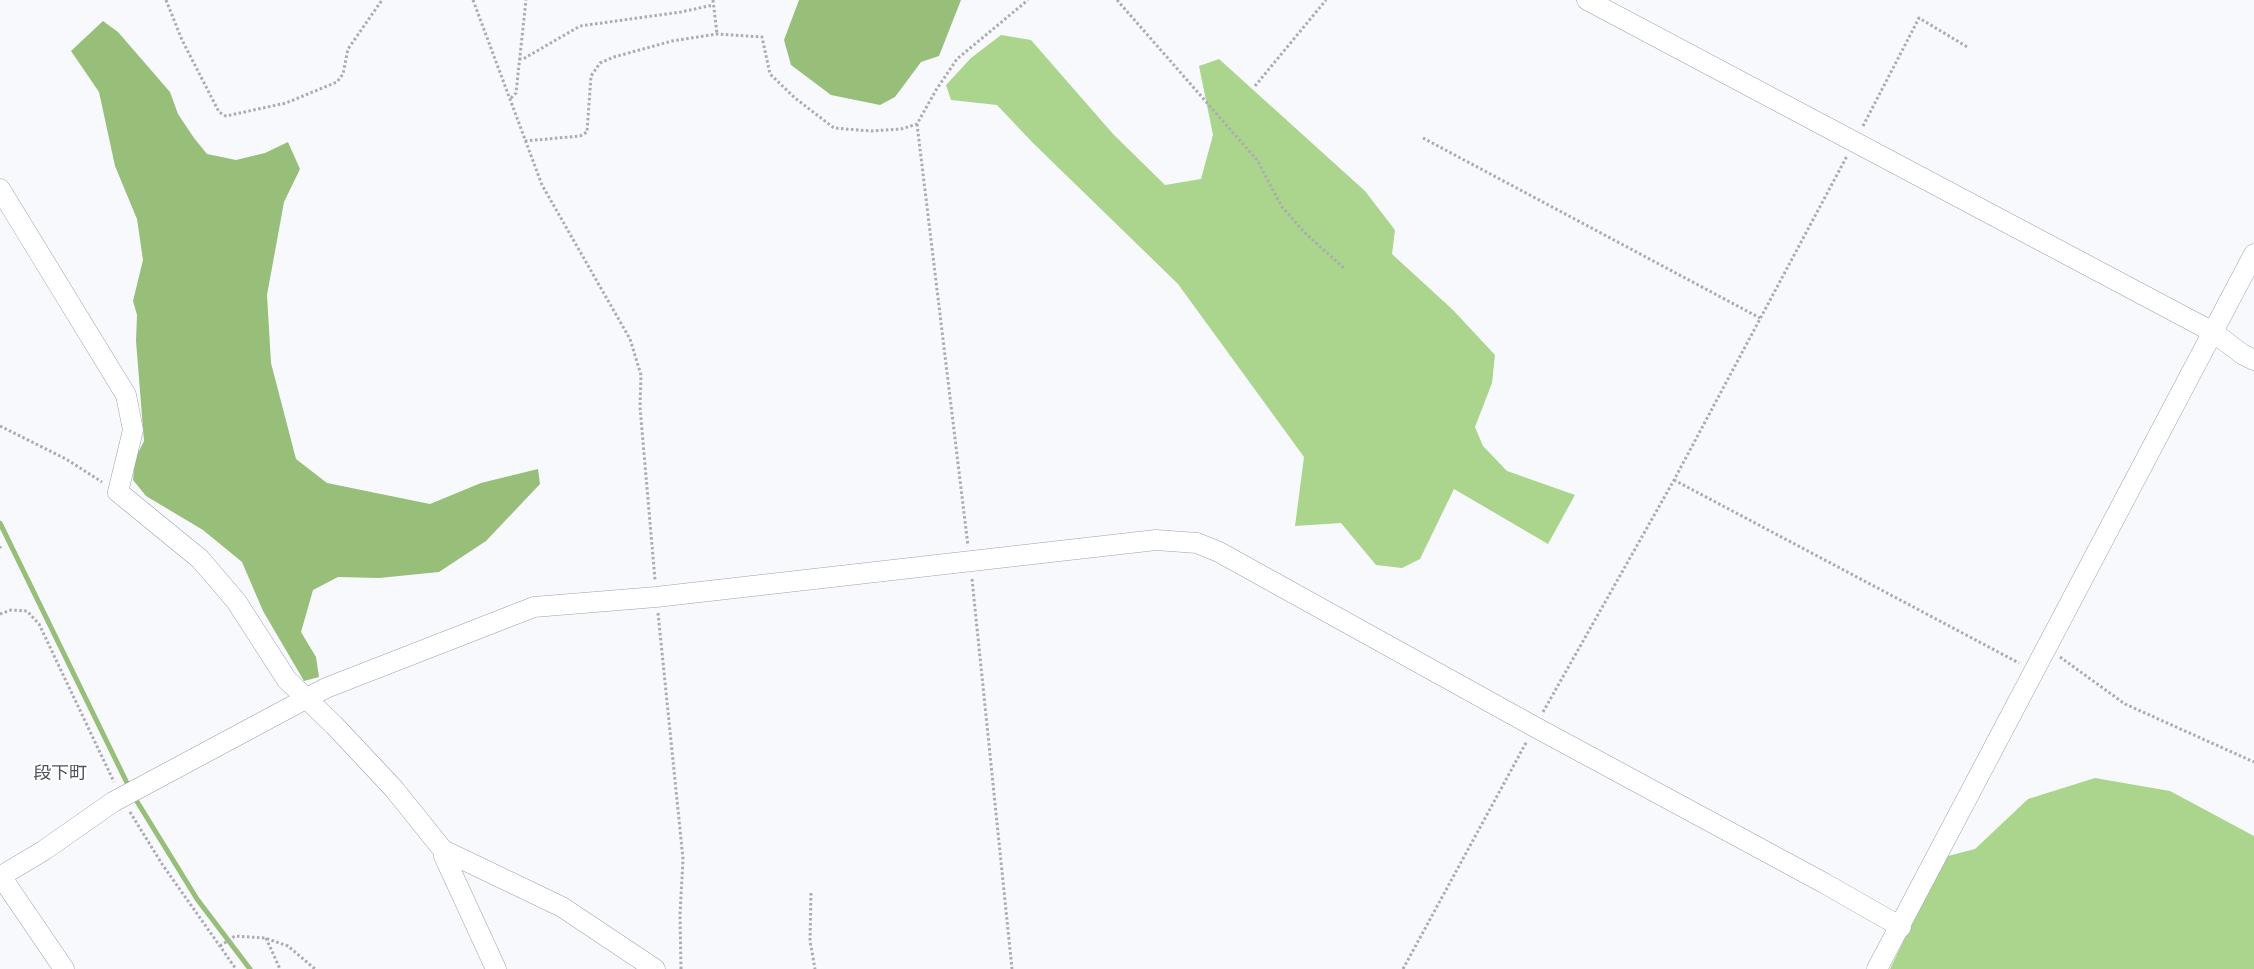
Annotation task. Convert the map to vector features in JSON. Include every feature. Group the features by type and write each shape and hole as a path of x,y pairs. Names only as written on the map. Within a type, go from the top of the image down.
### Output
{"street":[{"path":"1587,0 2213,332 2242,354 2254,360"},
{"path":"0,190 126,395 133,430 118,492 200,559 236,601 287,680 308,699 394,789 446,852 562,907 655,969"},
{"path":"1877,969 1901,927 2254,254"},
{"path":"64,969 0,875 43,851 122,797 326,688 534,607 656,597 1156,540 1196,543 1219,552 1534,727 1824,883 1901,927"},
{"path":"446,852 444,856 496,969"}],"path":[{"path":"166,0 182,40 219,112 226,116 286,103 337,82 343,74 348,49 382,0"},
{"path":"473,0 542,185 630,339 641,375 640,407 656,597 683,859 680,915 681,969"},
{"path":"510,99 516,92 526,0"},
{"path":"713,0 717,34"},
{"path":"525,141 580,136 587,132 591,76 600,63 614,57 672,41 717,34 762,37 770,74 795,98 834,128 872,132 901,129 917,124 936,90 958,59 980,38 1028,0"},
{"path":"1116,0 1257,160 1282,207 1305,233 1345,269"},
{"path":"1255,86 1326,0"},
{"path":"519,59 523,59 580,26 681,12 713,5"},
{"path":"1403,969 1534,727 1674,480 1855,142 1919,18 1969,48"},
{"path":"1423,138 1760,318"},
{"path":"0,426 66,459 118,492"},
{"path":"1674,480 2035,672"},
{"path":"0,614 11,610 27,611 39,624 122,797 162,864 236,969"},
{"path":"2047,649 2060,656 2125,704 2254,762"},
{"path":"811,893 810,941 815,969"},
{"path":"220,946 235,936 265,938 288,946 315,969"},
{"path":"265,938 280,969"}],"shaded area":[{"path":"799,0 961,0 939,56 921,62 895,97 880,105 831,95 791,65 784,40"},
{"path":"103,21 118,32 170,92 178,114 207,154 236,160 265,153 288,142 300,169 284,202 267,295 271,363 296,459 327,483 430,504 481,483 538,469 540,484 486,541 439,572 379,578 338,577 313,590 301,632 316,657 319,677 304,681 263,611 242,562 203,530 146,496 133,480 135,459 144,441 136,341 137,315 133,301 143,260 137,219 115,166 99,92 71,51"},
{"path":"1001,35 1031,40 1113,134 1165,185 1201,179 1213,135 1199,66 1219,59 1365,191 1395,230 1392,254 1453,310 1495,355 1492,383 1475,427 1483,446 1507,471 1575,495 1548,544 1454,489 1420,559 1402,568 1376,565 1341,523 1295,526 1304,457 1178,284 1032,142 997,105 951,100 946,85 971,58"},
{"path":"2095,778 2170,791 2254,836 2254,969 1890,969 1944,857 1975,849 2028,799"}],"waterway":[{"path":"0,523 129,787"},
{"path":"133,795 197,899 250,969"}],"district":[{"name":"段下町","path":"60,773"}]}
